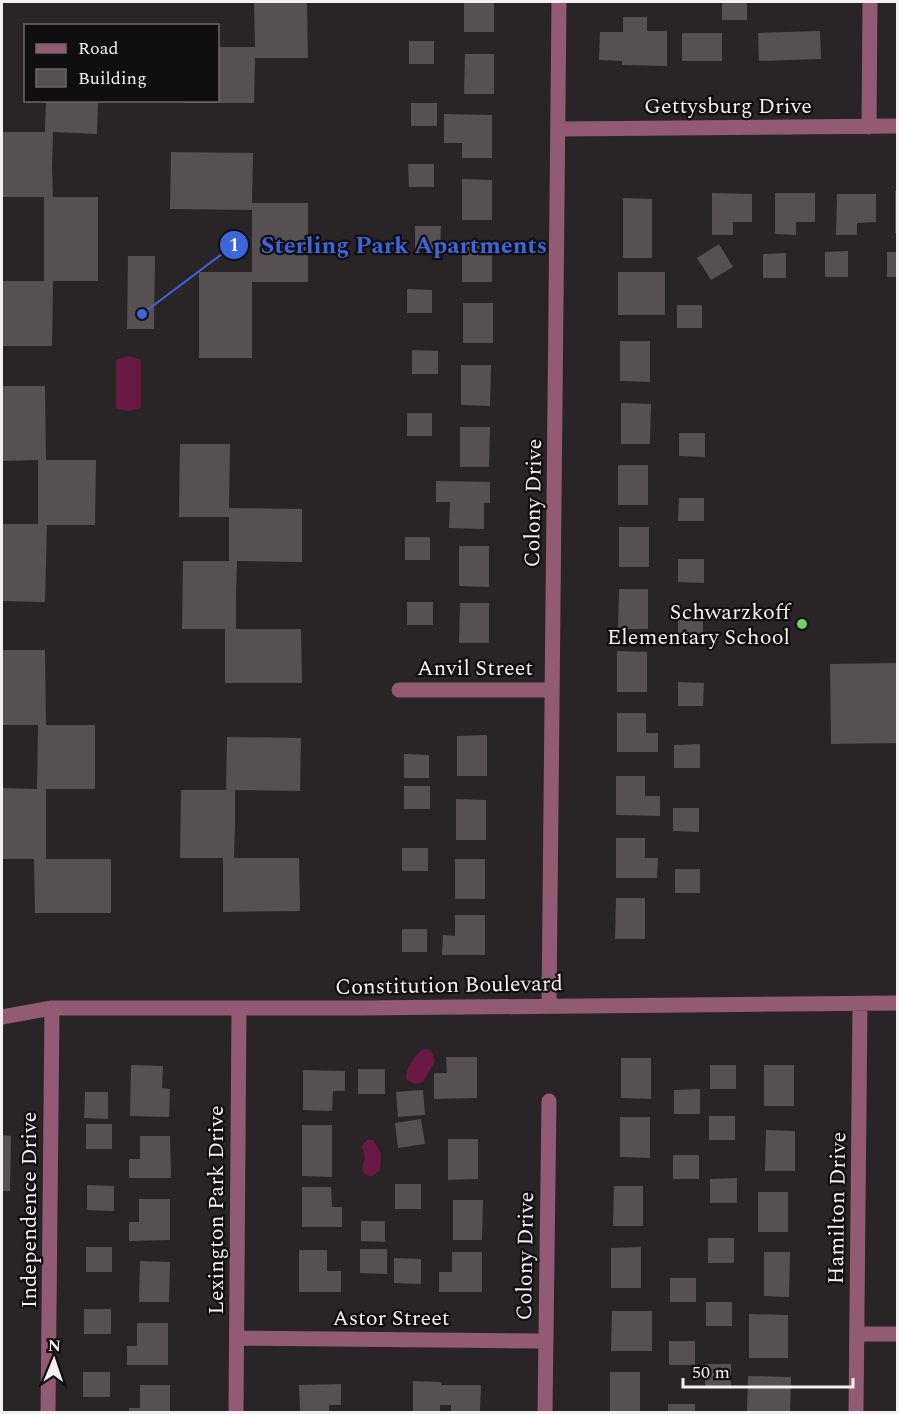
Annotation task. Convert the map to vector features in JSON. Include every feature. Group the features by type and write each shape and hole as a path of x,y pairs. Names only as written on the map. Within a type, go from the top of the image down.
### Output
{"street":[{"name":"Colony Drive","path":"549,1006 559,2"},
{"path":"869,127 870,2"},
{"name":"Gettysburg Drive","path":"558,129 897,126"},
{"name":"Anvil Street","path":"399,690 552,690"},
{"name":"Constitution Boulevard","path":"2,1017 52,1008 897,1003"},
{"name":"Hamilton Drive","path":"856,1413 860,1004"},
{"name":"Independence Drive","path":"48,1413 52,1008"},
{"name":"Lexington Park Drive","path":"236,1413 239,1008"},
{"name":"Colony Drive","path":"545,1413 549,1101"},
{"path":"857,1334 897,1334"},
{"name":"Astor Street","path":"237,1338 545,1341"}],"shaded area":[{"path":"129,356 141,360 141,408 128,411 116,408 116,360"},
{"path":"424,1049 431,1050 435,1061 423,1082 412,1083 406,1079 408,1071 414,1058"},
{"path":"367,1140 373,1140 381,1153 380,1170 373,1176 366,1175 363,1170 365,1158 362,1146"}],"building":[{"path":"254,2 307,2 308,58 255,58 254,103 184,103 219,102 219,47 255,47"},
{"path":"464,2 494,2 494,32 464,32"},
{"path":"722,2 747,2 747,20 722,20"},
{"path":"623,17 647,17 647,31 667,31 667,66 622,65 622,61 599,60 600,32 623,32"},
{"path":"820,31 821,59 759,61 758,33"},
{"path":"682,33 722,33 722,61 682,61"},
{"path":"409,41 434,41 434,64 409,64"},
{"path":"465,54 494,54 494,94 464,94"},
{"path":"46,102 98,102 97,134 53,132 52,167 53,197 98,197 98,281 53,281 52,346 2,346 2,281 44,281 44,197 2,197 2,132 45,132"},
{"path":"411,103 437,103 437,126 411,126"},
{"path":"444,114 492,115 492,158 462,158 462,143 444,143"},
{"path":"171,152 253,153 252,203 308,203 308,282 252,282 252,358 199,358 199,272 252,272 252,210 170,209"},
{"path":"408,164 434,164 434,187 409,187"},
{"path":"462,179 492,180 492,220 462,220"},
{"path":"895,191 898,191 898,233 895,233"},
{"path":"712,193 752,194 752,222 733,222 733,235 712,235"},
{"path":"775,193 815,193 815,222 796,222 796,235 775,234"},
{"path":"837,194 876,194 876,222 857,223 857,235 836,235"},
{"path":"623,198 652,199 652,258 623,258"},
{"path":"415,226 441,226 440,249 415,249"},
{"path":"462,241 492,241 492,282 462,282"},
{"path":"719,244 733,267 711,280 697,258"},
{"path":"848,251 848,277 825,277 825,252"},
{"path":"887,252 898,252 898,277 887,277"},
{"path":"786,253 786,278 763,278 763,254"},
{"path":"128,256 155,256 154,329 127,329"},
{"path":"618,272 665,272 665,315 618,315"},
{"path":"407,289 432,290 432,313 407,313"},
{"path":"463,303 493,303 493,343 463,343"},
{"path":"677,305 702,305 702,328 677,328"},
{"path":"620,341 650,341 650,382 620,381"},
{"path":"412,350 438,351 438,374 412,374"},
{"path":"461,365 491,365 490,406 461,405"},
{"path":"2,386 45,386 46,460 96,460 95,525 47,525 45,602 2,601 2,524 38,524 38,460 2,461"},
{"path":"621,403 651,404 650,444 621,444"},
{"path":"407,413 432,413 432,436 407,436"},
{"path":"460,427 490,427 489,467 460,467"},
{"path":"679,433 705,433 705,457 679,456"},
{"path":"180,444 230,444 229,508 302,509 302,562 237,561 236,629 301,629 302,683 225,683 225,629 182,629 183,561 229,561 229,517 179,517"},
{"path":"618,465 648,465 648,505 618,505"},
{"path":"436,481 490,482 490,503 484,503 484,529 449,528 450,502 436,502"},
{"path":"679,498 704,498 704,521 678,521"},
{"path":"619,527 649,527 649,567 619,567"},
{"path":"405,537 430,537 430,560 405,560"},
{"path":"459,546 489,546 489,587 459,586"},
{"path":"678,559 704,559 704,583 678,582"},
{"path":"619,589 648,589 648,629 618,629"},
{"path":"407,602 433,602 433,625 407,625"},
{"path":"460,603 489,603 489,643 459,643"},
{"path":"678,620 703,620 703,644 678,644"},
{"path":"2,650 45,650 46,725 95,725 95,789 46,789 46,859 111,859 111,913 35,913 34,859 2,859 2,788 37,789 38,725 2,725"},
{"path":"617,651 647,652 647,692 617,692"},
{"path":"898,663 898,743 831,744 830,664"},
{"path":"678,682 704,683 703,706 678,706"},
{"path":"617,713 646,713 646,733 658,733 658,752 617,752"},
{"path":"487,735 487,776 457,776 457,736"},
{"path":"227,737 301,738 300,791 235,790 234,858 299,858 300,911 223,912 223,858 180,858 181,790 226,790"},
{"path":"700,744 700,768 674,768 674,745"},
{"path":"404,754 429,755 429,778 404,778"},
{"path":"616,776 645,776 645,796 660,796 660,816 616,815"},
{"path":"404,786 430,786 430,809 404,809"},
{"path":"456,799 486,800 486,840 456,840"},
{"path":"673,808 699,808 699,832 673,831"},
{"path":"616,838 645,838 645,858 658,858 657,878 616,878"},
{"path":"402,848 428,848 428,871 402,871"},
{"path":"455,859 485,859 485,899 455,899"},
{"path":"675,869 700,869 700,893 675,893"},
{"path":"616,898 645,898 645,939 615,939"},
{"path":"455,915 485,915 485,955 442,955 443,935 455,936"},
{"path":"402,929 427,929 427,952 402,952"},
{"path":"446,1057 477,1057 477,1098 434,1099 434,1073 447,1073"},
{"path":"621,1058 651,1058 651,1099 621,1098"},
{"path":"131,1065 163,1066 162,1088 170,1089 169,1117 130,1116"},
{"path":"710,1065 736,1065 736,1089 710,1089"},
{"path":"764,1065 794,1065 794,1106 764,1106"},
{"path":"358,1069 385,1069 385,1094 358,1094"},
{"path":"303,1070 345,1071 345,1091 333,1091 332,1111 303,1110"},
{"path":"700,1089 700,1114 674,1114 674,1090"},
{"path":"423,1090 425,1115 398,1117 396,1092"},
{"path":"85,1092 108,1092 108,1119 84,1118"},
{"path":"709,1116 735,1116 735,1140 709,1140"},
{"path":"620,1117 650,1117 650,1158 620,1157"},
{"path":"421,1119 425,1144 398,1148 395,1123"},
{"path":"86,1124 112,1124 112,1149 86,1149"},
{"path":"302,1125 332,1125 332,1177 302,1176"},
{"path":"766,1130 795,1131 795,1171 765,1171"},
{"path":"2,1135 11,1136 10,1191 2,1191"},
{"path":"140,1136 170,1136 171,1178 129,1178 129,1159 140,1159"},
{"path":"448,1139 478,1139 478,1179 448,1180"},
{"path":"673,1155 699,1155 699,1179 673,1179"},
{"path":"737,1178 737,1203 710,1203 710,1179"},
{"path":"395,1184 421,1184 421,1209 395,1209"},
{"path":"87,1185 114,1186 114,1211 87,1210"},
{"path":"614,1186 643,1186 643,1226 613,1226"},
{"path":"302,1187 331,1187 332,1207 342,1207 342,1227 302,1227"},
{"path":"758,1192 788,1192 788,1232 758,1232"},
{"path":"139,1199 170,1199 170,1240 129,1241 129,1222 139,1222"},
{"path":"453,1200 483,1200 482,1240 453,1240"},
{"path":"361,1221 385,1221 385,1242 361,1241"},
{"path":"708,1238 734,1238 734,1263 708,1263"},
{"path":"86,1247 112,1247 112,1272 86,1272"},
{"path":"641,1247 641,1288 611,1288 611,1248"},
{"path":"360,1249 387,1249 387,1274 360,1273"},
{"path":"299,1250 327,1250 327,1271 341,1271 341,1292 299,1292"},
{"path":"452,1252 482,1252 482,1292 439,1292 439,1272 452,1272"},
{"path":"764,1252 790,1252 789,1297 764,1296"},
{"path":"394,1258 421,1259 421,1284 394,1283"},
{"path":"140,1261 170,1262 169,1302 139,1302"},
{"path":"670,1278 696,1278 696,1302 670,1302"},
{"path":"706,1302 732,1302 732,1326 706,1326"},
{"path":"84,1309 111,1309 111,1334 84,1334"},
{"path":"612,1311 652,1311 652,1351 611,1351"},
{"path":"749,1314 788,1315 788,1358 749,1358"},
{"path":"137,1323 168,1323 168,1365 127,1365 127,1346 137,1346"},
{"path":"669,1341 695,1341 695,1365 669,1365"},
{"path":"705,1364 731,1364 731,1388 705,1388"},
{"path":"83,1372 110,1372 110,1397 83,1397"},
{"path":"610,1372 640,1372 640,1412 610,1412"},
{"path":"748,1376 791,1377 790,1412 747,1412"},
{"path":"413,1381 441,1382 441,1385 481,1385 480,1412 451,1412 451,1405 440,1405 440,1411 413,1411"},
{"path":"341,1384 341,1405 329,1405 329,1412 300,1412 299,1385"},
{"path":"140,1385 170,1385 170,1412 129,1412 129,1408 140,1408"},
{"path":"668,1404 695,1404 695,1412 668,1412"}],"place":[{"name":"Sterling Park Apartments","path":"142,314"},
{"name":"Schwarzkoff Elementary School","path":"802,624"}]}
